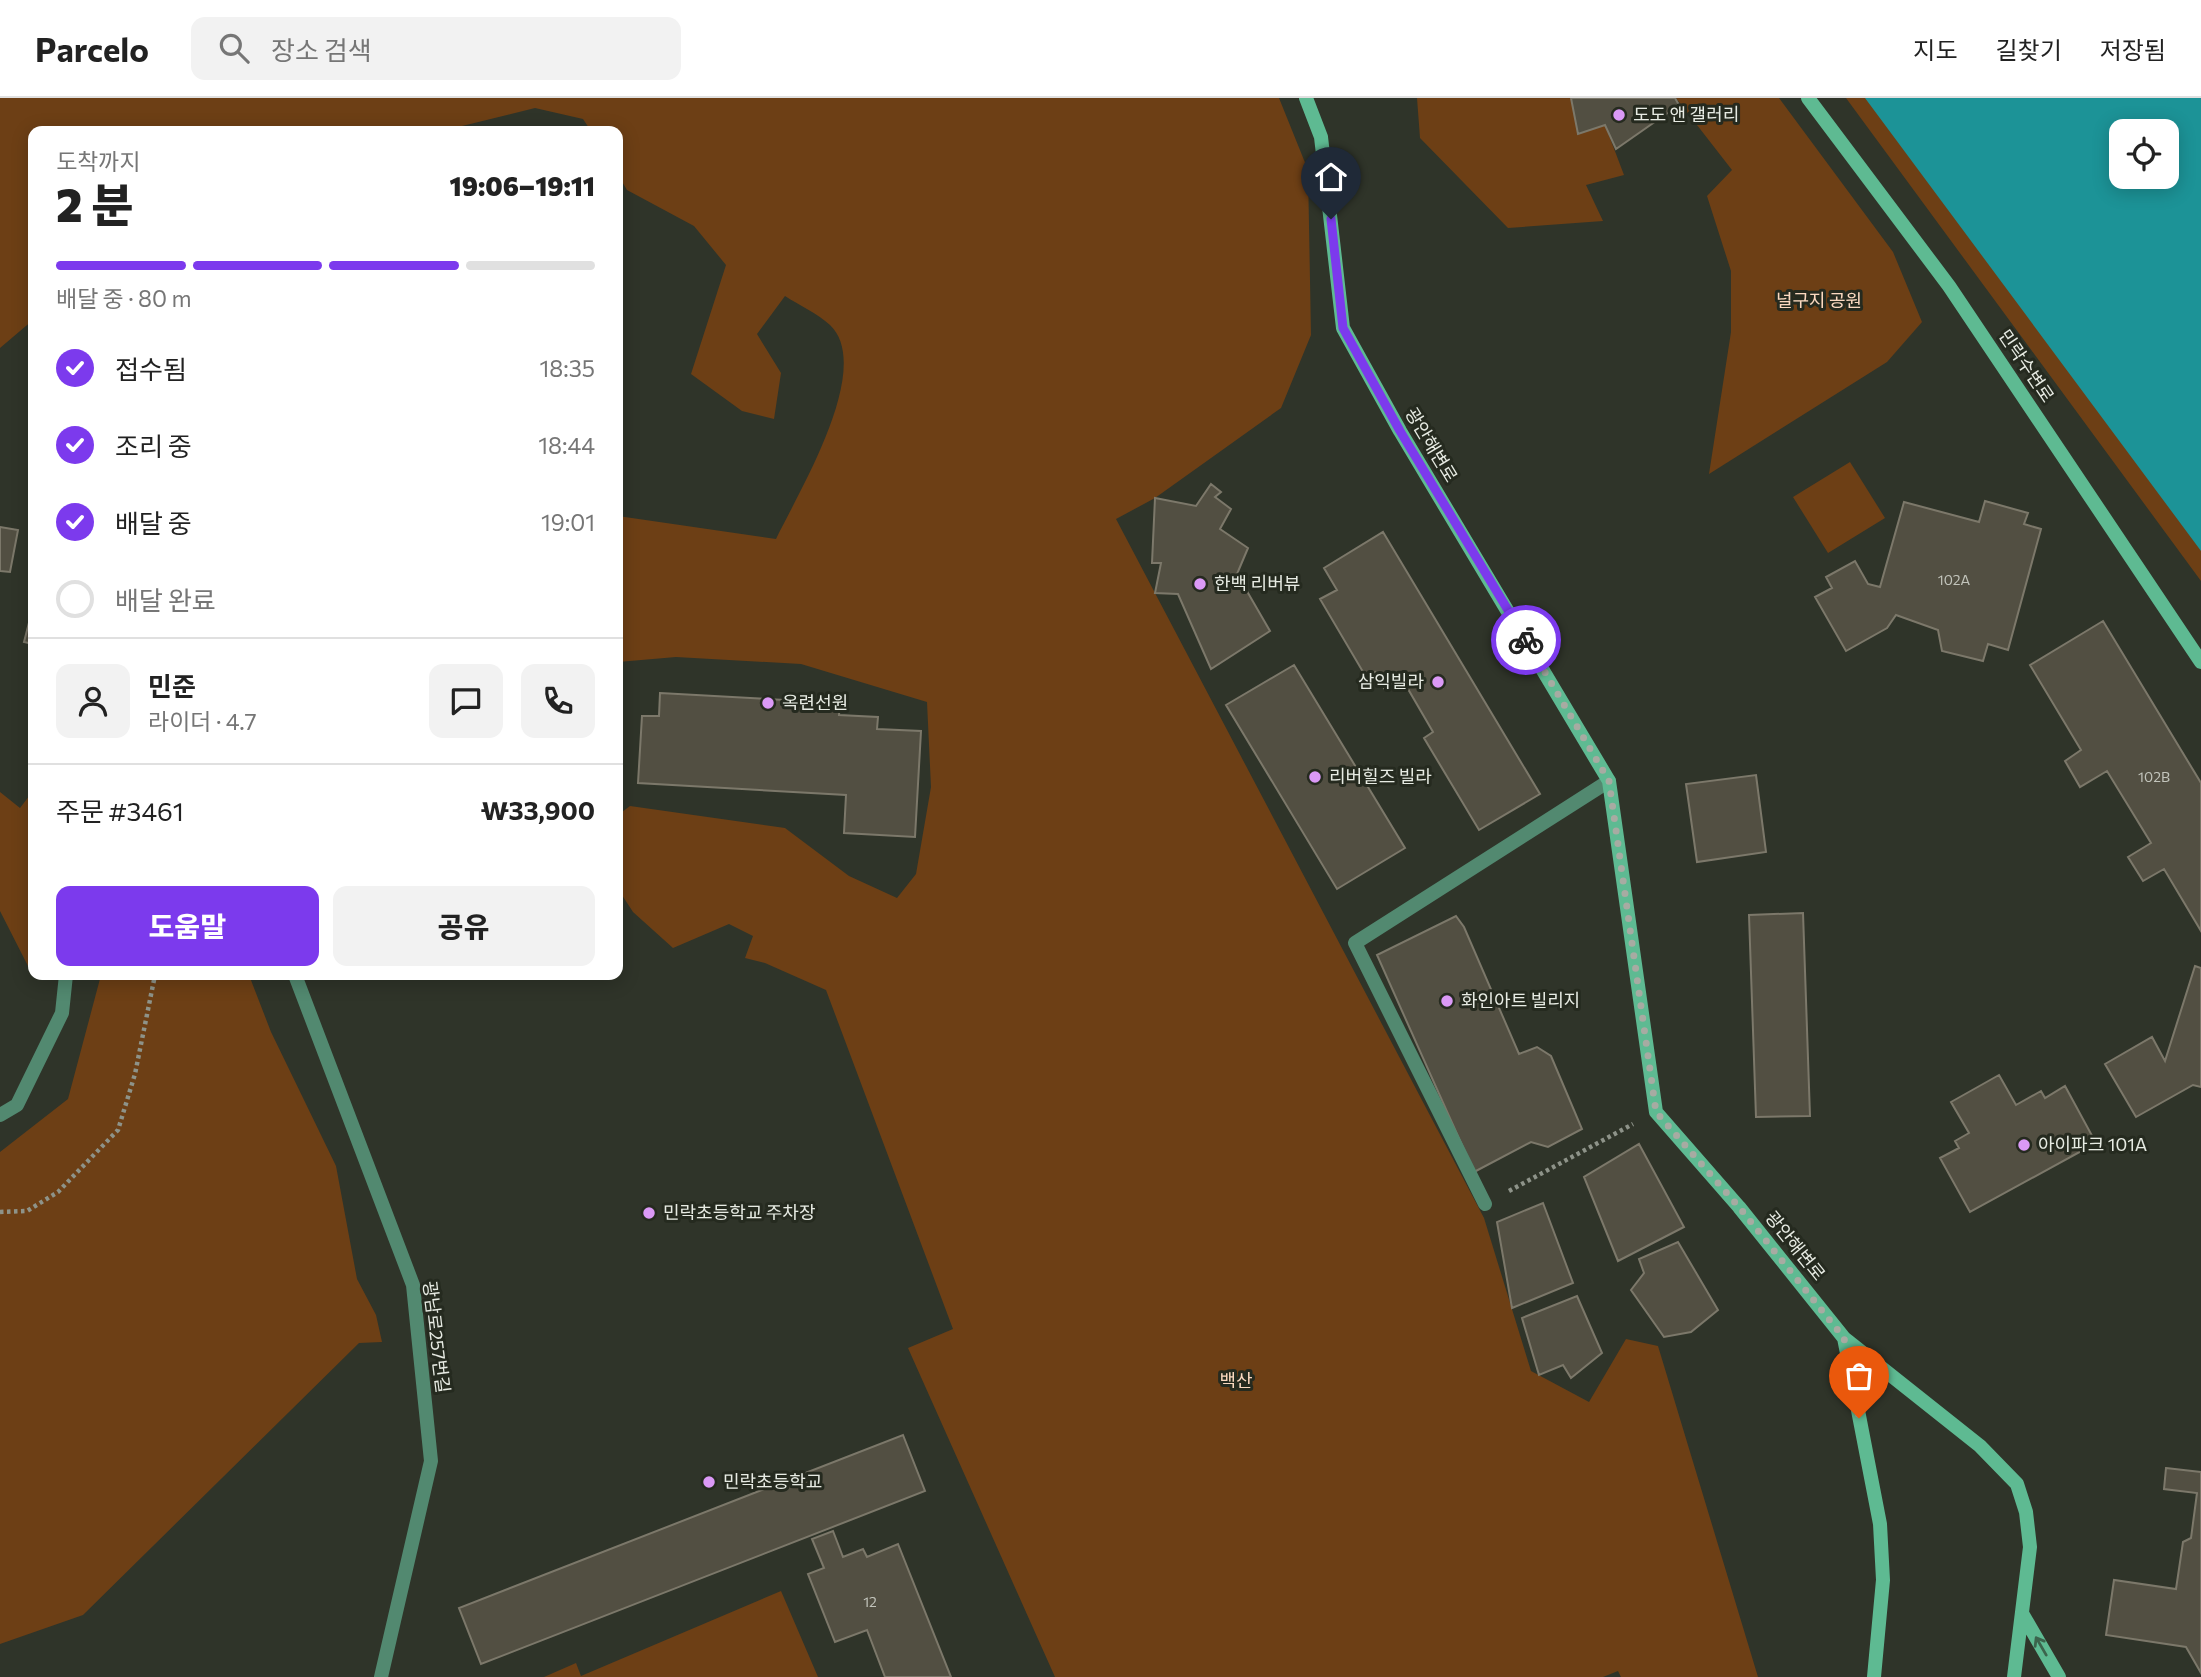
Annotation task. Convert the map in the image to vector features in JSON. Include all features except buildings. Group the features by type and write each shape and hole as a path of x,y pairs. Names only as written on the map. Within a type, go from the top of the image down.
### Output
{"street":[{"name":"광안해변로","path":"1306,98 1321,137 1343,328 1400,431 1609,781 1656,1112 1739,1207 1844,1338 1980,1446 2017,1484 2026,1512 2030,1547 2014,1677"},
{"name":"민락수변로","path":"1808,98 1949,286 2201,662"},
{"path":"1485,1204 1355,943 1609,781"},
{"path":"0,1115 17,1105 62,1013 65,980"},
{"name":"광남로257번길","path":"297,980 413,1285 431,1461 382,1677"},
{"path":"1844,1338 1880,1524 1883,1580 1874,1677"},
{"path":"2023,1615 2059,1677"}],"path":[{"path":"0,1212 27,1211 58,1192 118,1130 135,1074 154,980"},
{"path":"1485,1204 1656,1112"}],"green space":[{"name":"백산","path":"0,98 1279,98 1308,170 1311,335 1281,408 1155,498 1116,519 1484,1218 1531,1371 1589,1402 1626,1339 1658,1346 1758,1677 1621,1677 1618,1671 1603,1677 1055,1677 908,1348 953,1329 826,990 765,963 745,958 753,936 729,924 673,948 633,912 623,897 623,811 630,806 785,828 849,876 897,898 916,874 931,787 927,702 801,664 676,657 623,662 623,517 776,539 828,432 844,370 841,345 830,325 785,296 757,334 781,373 774,419 742,411 691,374 726,265 694,226 627,190 623,183 623,126 588,126 583,119 535,108 462,126 28,126 28,324 0,348"},
{"path":"1417,98 1571,98 1578,134 1605,125 1624,175 1586,185 1603,221 1508,228 1420,138"},
{"name":"널구지 공원","path":"1676,98 1779,98 1893,252 1922,322 1887,362 1709,474 1731,332 1731,271 1707,196 1732,170"},
{"path":"1846,98 1932,98 2201,458 2201,581"},
{"path":"1850,462 1885,518 1828,553 1793,497"},
{"path":"0,792 20,808 28,798 28,966 0,911"},
{"path":"100,980 251,980 271,1032 336,1166 357,1279 376,1315 382,1342 359,1343 83,1615 0,1644 0,1152 68,1099"},
{"path":"781,1591 818,1677 544,1677 576,1663 581,1676"}],"water":[{"path":"1865,98 2201,98 2201,551"}],"way so far":[{"path":"1526,640 1609,781 1656,1112 1739,1207 1844,1338 1859,1418"}],"place":[{"name":"도도 앤 갤러리","path":"1619,115"},
{"name":"한백 리버뷰","path":"1200,584"},
{"name":"삼익빌라","path":"1438,682"},
{"name":"옥련선원","path":"768,703"},
{"name":"리버힐즈 빌라","path":"1315,777"},
{"name":"화인아트 빌리지","path":"1447,1001"},
{"name":"아이파크 101A","path":"2024,1145"},
{"name":"민락초등학교 주차장","path":"649,1213"},
{"name":"민락초등학교","path":"709,1482"}],"route":[{"path":"1331,219 1343,328 1400,431 1526,640"}]}
